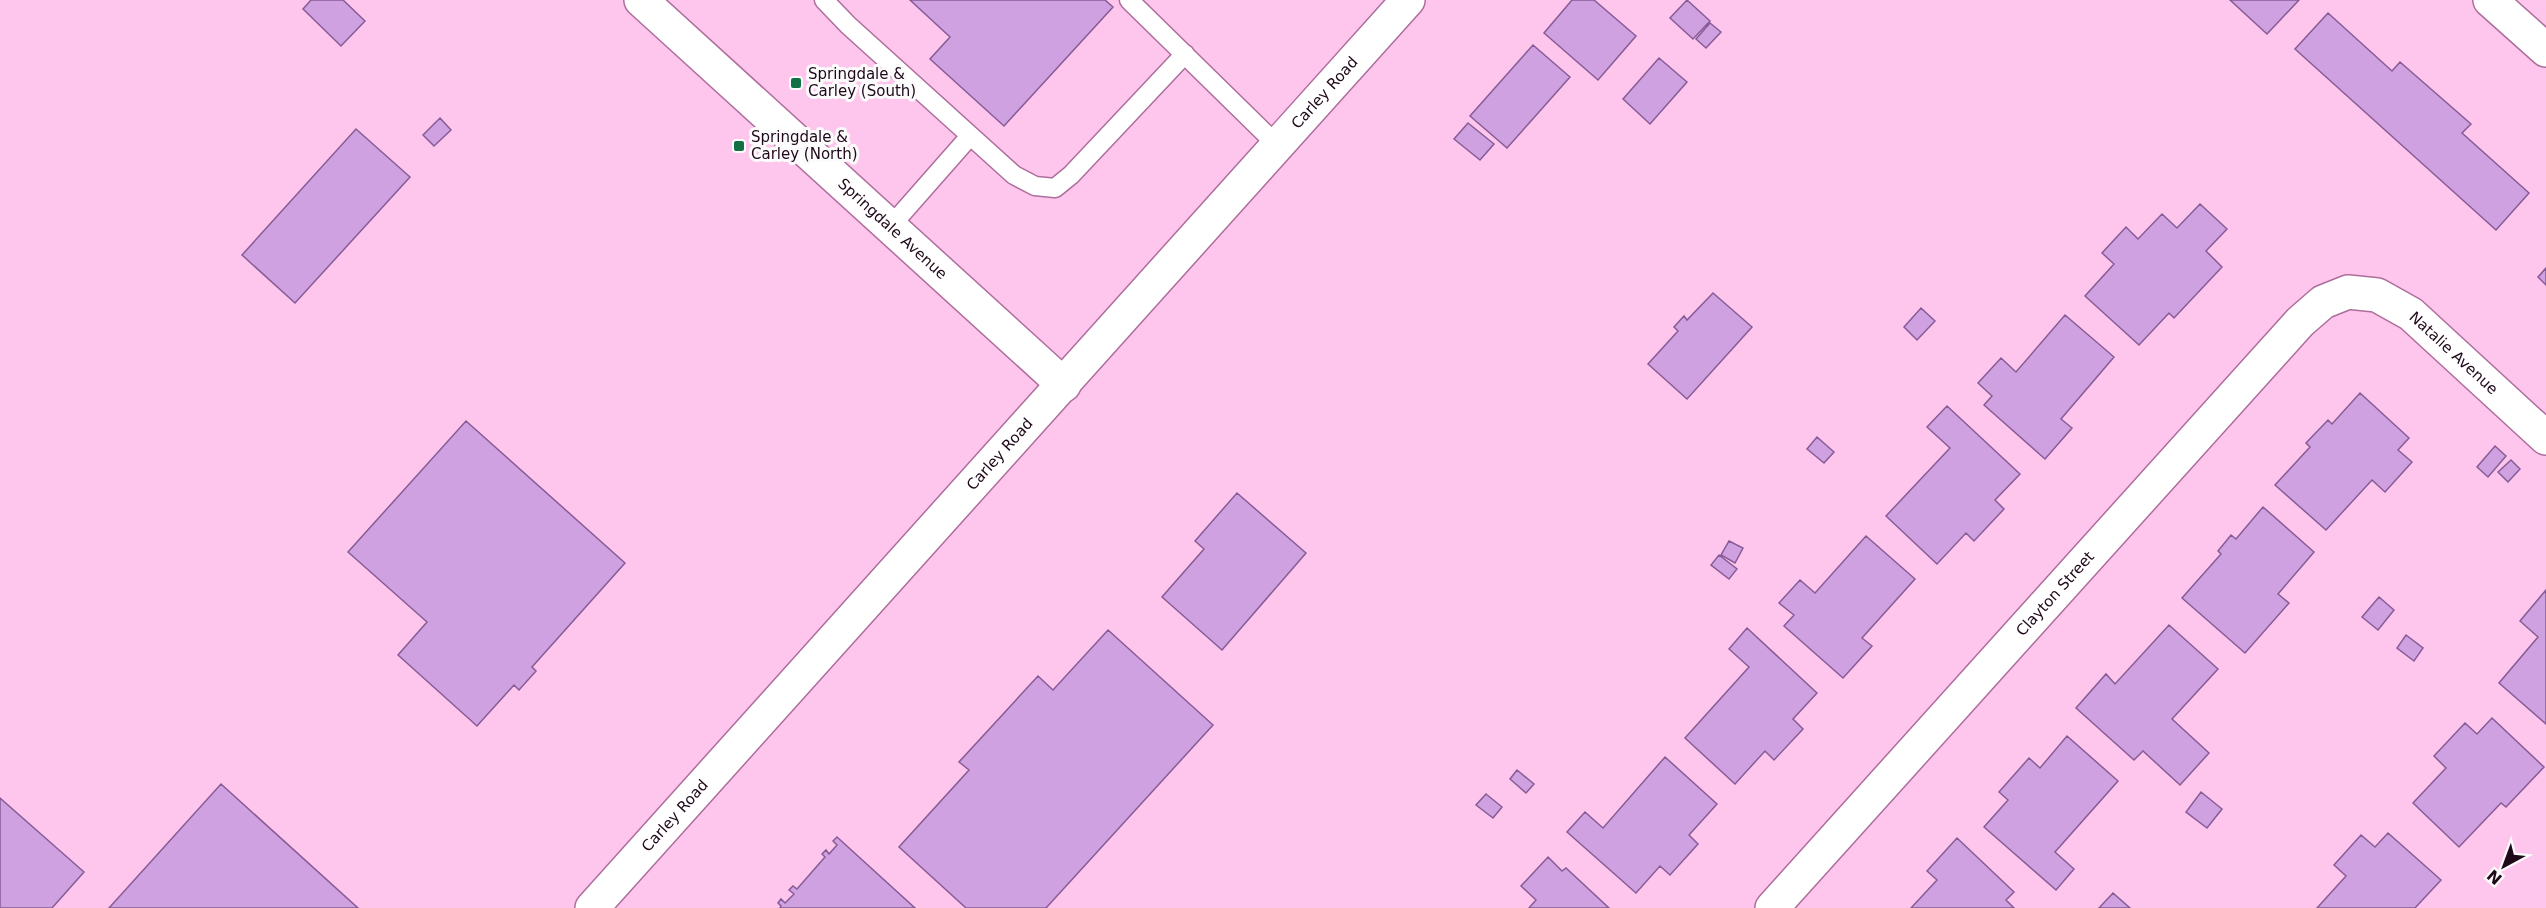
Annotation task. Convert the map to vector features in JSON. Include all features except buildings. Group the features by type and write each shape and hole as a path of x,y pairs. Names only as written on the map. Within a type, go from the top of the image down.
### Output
{"street":[{"name":"Springdale Avenue","path":"641,0 1064,384"},
{"name":"Carley Road","path":"592,908 1408,0"},
{"path":"2490,0 2546,50"},
{"name":"Natalie Avenue","path":"2348,292 2377,296 2411,314 2546,438"},
{"name":"Clayton Street","path":"1772,908 2300,322 2323,302 2348,292"}],"lane":[{"path":"824,0 848,25 1014,175 1035,186 1055,188 1071,175 1185,54"},
{"path":"1129,0 1278,146"},
{"path":"890,227 970,136"}],"place":[{"name":"Springdale & Carley (South)","path":"796,83"},
{"name":"Springdale & Carley (North)","path":"739,146"}]}
